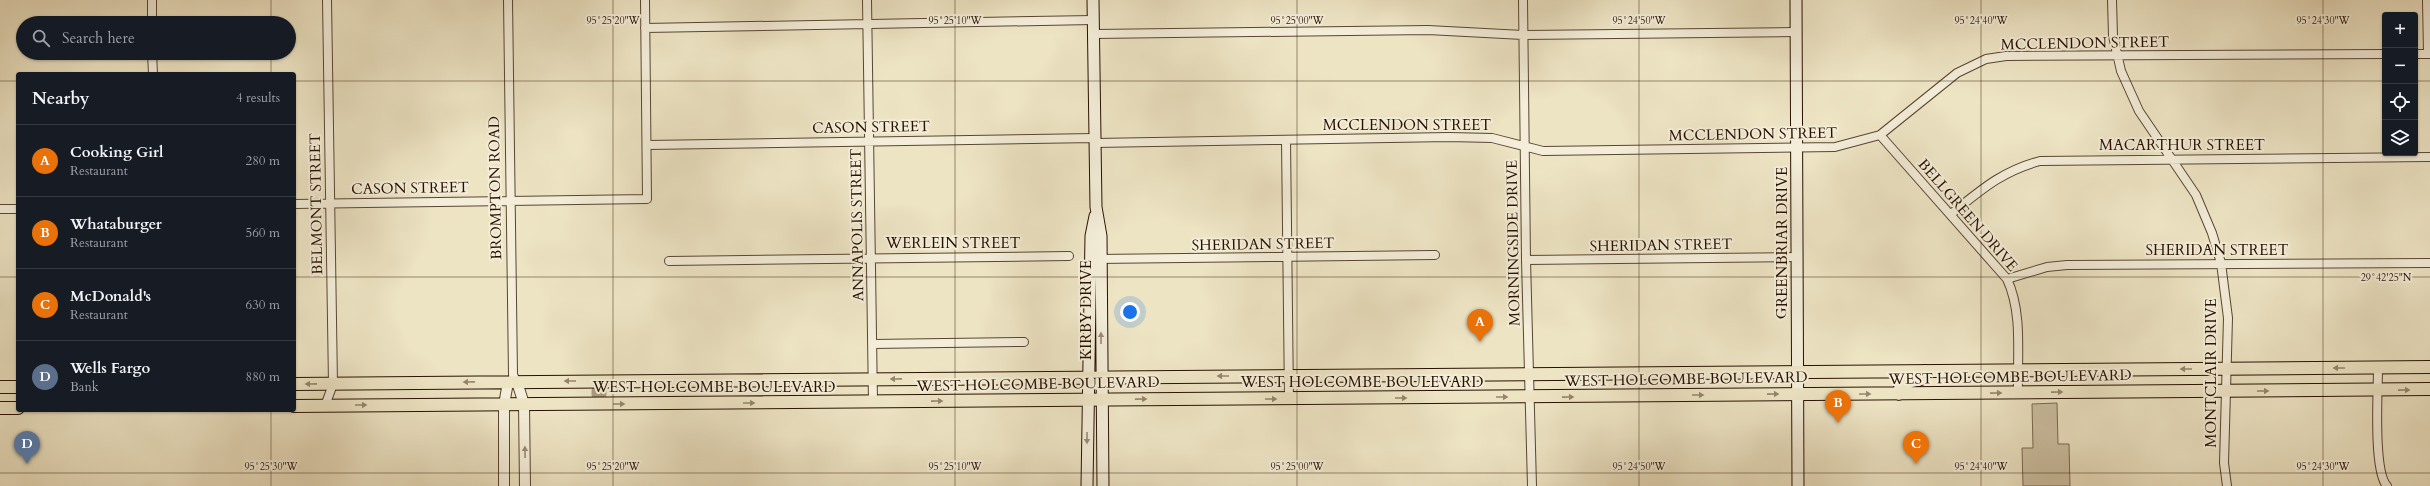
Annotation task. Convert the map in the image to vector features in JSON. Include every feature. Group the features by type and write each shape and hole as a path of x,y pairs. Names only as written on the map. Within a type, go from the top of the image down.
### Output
{"main road":[{"name":"KIRBY DRIVE","path":"1093,0 1096,207 1091,236 1096,259 1102,399 1102,486"},
{"name":"GREENBRIAR DRIVE","path":"1796,0 1798,486"},
{"name":"KIRBY DRIVE","path":"1087,486 1088,400 1096,259"},
{"name":"WEST HOLCOMBE BOULEVARD","path":"296,384 513,379 873,379 2430,367"},
{"path":"1899,394 1901,383 1921,379 1925,371"},
{"path":"0,387 16,387"},
{"name":"WEST HOLCOMBE BOULEVARD","path":"296,406 2430,390"},
{"path":"0,408 16,408"}],"street":[{"path":"152,0 152,16"},
{"name":"BELMONT STREET","path":"324,406 332,384 327,0"},
{"name":"BROMPTON ROAD","path":"504,486 504,404 513,379 508,0"},
{"path":"645,0 647,145"},
{"name":"ANNAPOLIS STREET","path":"867,0 873,402"},
{"name":"MORNINGSIDE DRIVE","path":"1523,0 1528,374 1532,486"},
{"name":"MONTCLAIR DRIVE","path":"2112,0 2113,36 2121,72 2139,111 2156,138 2187,179 2204,212 2221,263 2228,318 2224,391 2224,463 2227,486"},
{"path":"2418,54 2429,54 2427,0"},
{"path":"645,28 1094,20"},
{"path":"1094,34 1428,30 1523,35 1796,32"},
{"name":"MCCLENDON STREET","path":"1095,141 1474,137 1504,140 1543,151 1796,149 1848,146 1880,135 1957,73 1986,59 2006,56 2382,54"},
{"path":"152,60 153,72"},
{"name":"BELLGREEN DRIVE","path":"1880,135 2007,279 2016,304 2018,393"},
{"path":"1286,140 1289,399"},
{"name":"CASON STREET","path":"296,204 647,198 647,145 869,141 1095,141"},
{"name":"MACARTHUR STREET","path":"1951,214 1994,180 2018,167 2040,161 2430,157"},
{"path":"0,209 16,209"},
{"name":"SHERIDAN STREET","path":"1096,259 1435,255"},
{"name":"WERLEIN STREET","path":"669,261 1069,256"},
{"name":"SHERIDAN STREET","path":"1526,260 1797,257"},
{"name":"SHERIDAN STREET","path":"2007,279 2047,267 2068,265 2430,262"},
{"path":"872,344 1024,342"},
{"path":"2378,368 2379,454 2385,485"},
{"name":"BROMPTON ROAD","path":"513,379 524,404 525,486"}],"shaded area":[{"path":"2057,403 2058,444 2069,444 2070,486 2023,486 2022,448 2033,448 2032,404"}],"place":[{"name":"Cooking Girl","path":"1480,342"},
{"name":"Whataburger","path":"1838,423"},
{"name":"Wells Fargo","path":"27,464"},
{"name":"McDonald's","path":"1916,464"}]}
